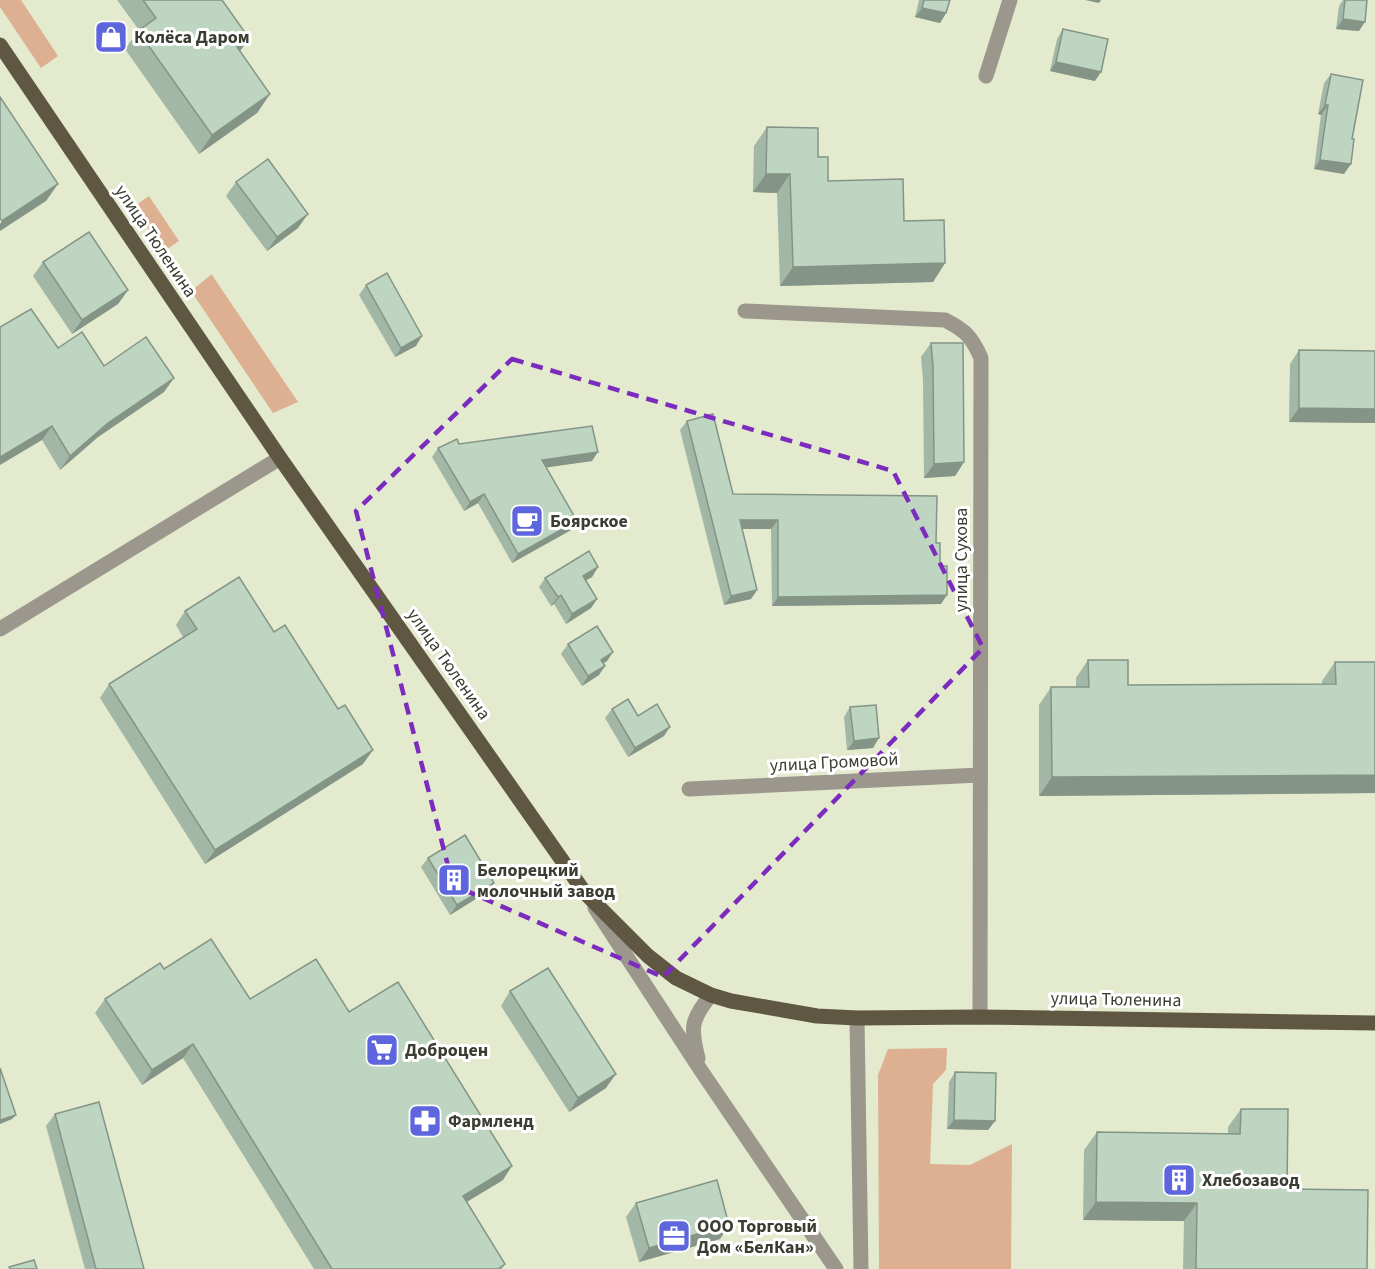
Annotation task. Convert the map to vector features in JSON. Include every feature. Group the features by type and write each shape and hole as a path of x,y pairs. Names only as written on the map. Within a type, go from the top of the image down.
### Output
{"main road":[{"name":"улица Тюленина","path":"0,45 280,458 585,893 648,956 676,978 711,995 731,1001 817,1016 1375,1023"}],"street":[{"path":"986,76 1010,0"},
{"name":"улица Сухова","path":"746,311 945,321 961,328 974,341 981,358 980,1017"},
{"path":"0,629 280,458"},
{"name":"улица Громовой","path":"689,789 980,775"},
{"name":"улица Тюленина","path":"585,893 702,1072 836,1269"},
{"path":"702,1072 693,1041 694,1020 711,995"},
{"path":"857,1018 861,1269"}],"highlighted area":[{"path":"512,359 893,471 983,648 663,977 453,885 356,511"}],"shaded area":[{"path":"0,0 21,0 58,56 41,68 0,7"},
{"path":"149,196 179,241 164,251 133,207"},
{"path":"212,274 298,402 273,413 191,291"},
{"path":"947,1048 946,1070 933,1084 930,1164 970,1165 1012,1144 1011,1269 879,1269 878,1075 888,1049"}],"building":[{"path":"143,0 222,0 249,38 237,47 270,94 212,135 138,31 156,18"},
{"path":"924,0 950,0 946,13 922,8"},
{"path":"1345,0 1367,0 1365,22 1343,19"},
{"path":"1063,29 1108,39 1101,72 1056,62"},
{"path":"1331,74 1363,80 1352,139 1354,139 1351,164 1320,160 1328,105 1325,105"},
{"path":"0,97 58,184 2,221 0,218"},
{"path":"767,127 818,128 818,157 828,157 828,181 903,179 904,221 944,220 945,263 793,267 790,174 766,174"},
{"path":"268,159 308,214 277,237 236,182"},
{"path":"89,232 128,290 82,320 43,262"},
{"path":"387,273 422,336 401,348 366,285"},
{"path":"31,309 58,348 82,332 104,366 146,337 174,378 108,423 70,456 52,426 0,457 0,327"},
{"path":"931,343 963,343 964,462 934,464"},
{"path":"1299,350 1375,351 1375,409 1299,408"},
{"path":"713,414 733,494 937,496 936,543 940,543 940,566 947,566 947,595 778,597 778,520 740,520 757,590 731,596 687,421"},
{"path":"592,426 598,452 542,460 577,521 518,554 484,494 470,502 438,448 457,439 459,444"},
{"path":"589,551 598,567 583,576 597,599 572,614 561,595 558,597 545,578"},
{"path":"239,577 274,632 285,625 338,709 345,705 373,750 215,850 109,684 197,629 185,611"},
{"path":"597,626 613,652 601,660 605,666 588,676 568,644"},
{"path":"1088,660 1128,660 1128,685 1336,684 1335,662 1375,662 1375,775 1052,777 1051,687 1089,687"},
{"path":"628,699 638,716 657,704 670,727 635,748 612,709"},
{"path":"876,705 879,738 854,741 850,707"},
{"name":"Белорецкий молочный завод","path":"465,835 494,883 457,905 428,858"},
{"path":"211,939 250,999 316,959 349,1012 398,982 512,1166 463,1196 505,1264 498,1269 332,1269 193,1044 152,1070 105,999 160,963 164,969"},
{"path":"548,968 616,1074 578,1098 510,991"},
{"path":"0,1068 16,1115 0,1120"},
{"path":"955,1072 996,1073 995,1121 954,1120"},
{"path":"99,1102 144,1269 96,1269 55,1114"},
{"name":"Хлебозавод","path":"1241,1109 1288,1109 1287,1189 1368,1190 1367,1269 1196,1269 1197,1203 1096,1202 1097,1132 1240,1134"},
{"path":"717,1180 729,1225 649,1248 636,1203"},
{"path":"34,1260 37,1269 10,1269 9,1267"}],"place":[{"name":"Колёса Даром","path":"111,37"},
{"name":"Боярское","path":"527,521"},
{"name":"Белорецкий молочный завод","path":"454,880"},
{"name":"Доброцен","path":"382,1050"},
{"name":"Фармленд","path":"425,1121"},
{"name":"Хлебозавод","path":"1179,1180"},
{"name":"ООО Торговый Дом «БелКан»","path":"674,1236"}]}
